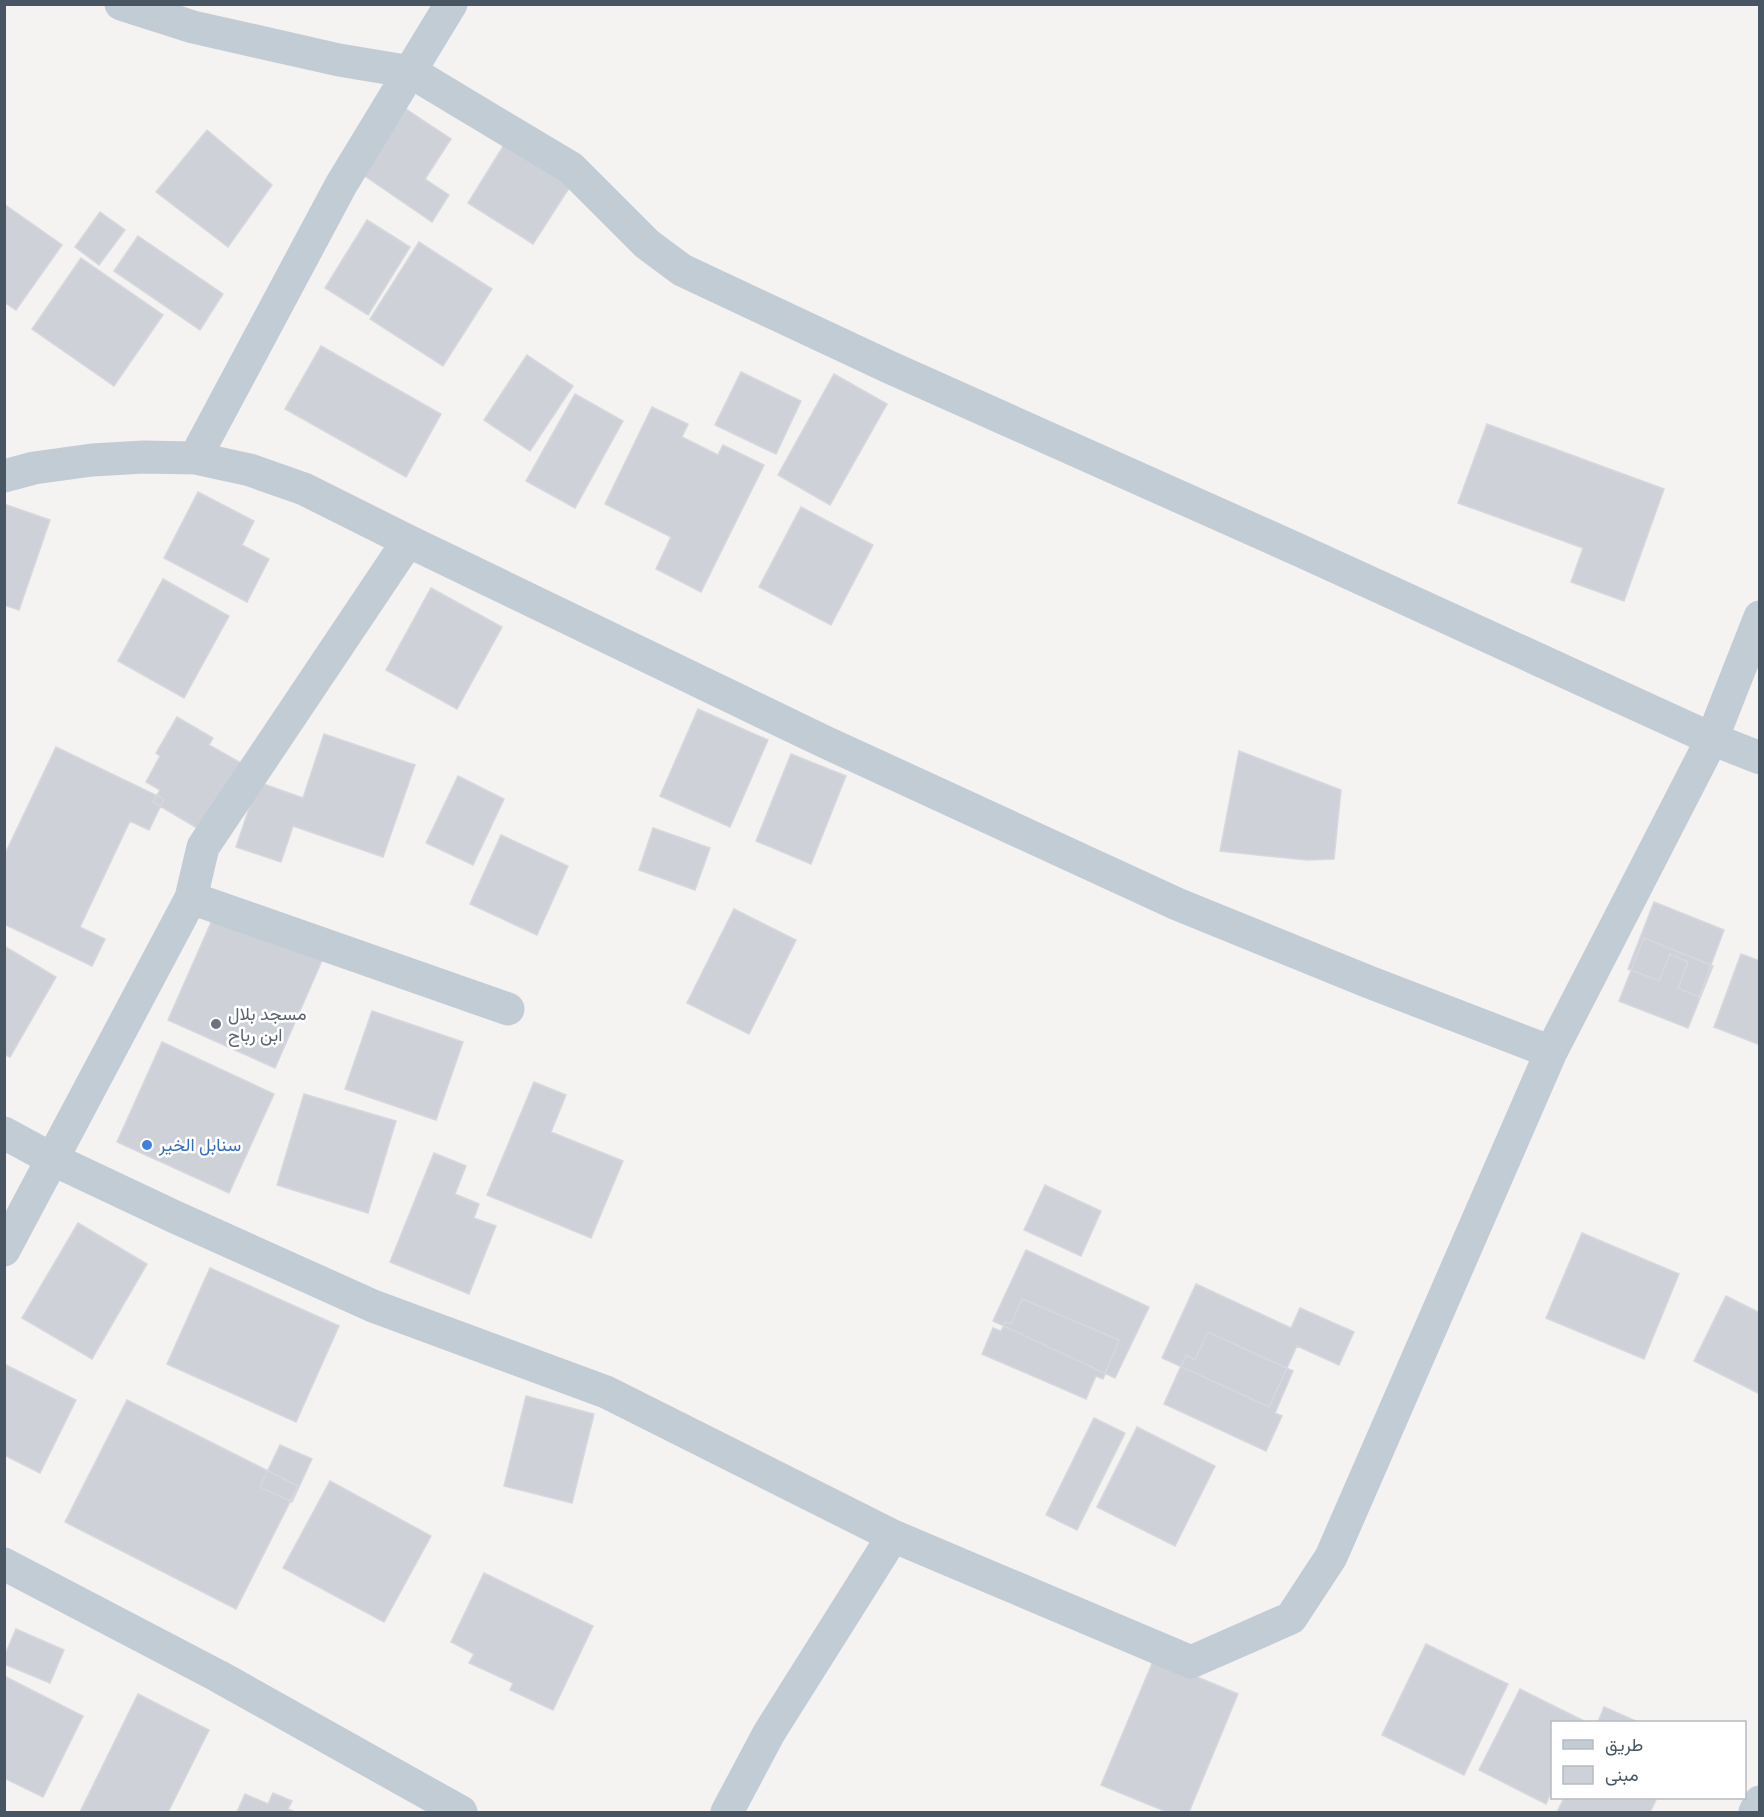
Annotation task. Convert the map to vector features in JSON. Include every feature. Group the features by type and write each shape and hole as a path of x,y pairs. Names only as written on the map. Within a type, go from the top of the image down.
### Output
{"street":[{"path":"121,4 194,27 339,60 411,72 571,168 647,244 682,270 900,372 1301,551 1712,739 1760,758"},
{"path":"195,458 341,185 451,4"},
{"path":"4,476 34,468 92,460 144,457 195,458 250,470 304,489 823,741 1178,904 1369,982 1551,1052"},
{"path":"4,1250 191,898 203,847 408,541"},
{"path":"4,1133 52,1159 373,1306 606,1392 893,1536 1191,1662 1291,1618 1331,1557 1551,1052 1712,739 1760,617"},
{"path":"191,898 508,1009"},
{"path":"728,1812 769,1733 893,1536"},
{"path":"4,1564 218,1676 461,1812"},
{"path":"1755,1812 1760,1802"}],"building":[{"path":"406,109 451,139 425,179 449,195 432,222 362,174"},
{"path":"207,130 272,185 228,247 156,192"},
{"path":"507,140 573,182 533,244 468,203"},
{"path":"4,204 62,245 16,310 4,302"},
{"path":"100,212 125,230 99,265 75,247"},
{"path":"367,220 410,247 368,315 325,288"},
{"path":"138,236 223,294 200,330 114,271"},
{"path":"419,242 492,289 443,366 370,319"},
{"path":"81,258 163,315 114,386 32,329"},
{"path":"321,346 441,414 406,477 285,409"},
{"path":"527,355 573,386 530,451 484,420"},
{"path":"741,372 801,401 776,454 715,425"},
{"path":"834,374 887,404 830,505 778,475"},
{"path":"575,394 623,421 575,508 526,481"},
{"path":"652,407 688,424 682,437 718,455 723,445 764,465 701,592 656,569 671,537 605,504"},
{"path":"1487,424 1664,489 1624,601 1571,582 1583,548 1458,503"},
{"path":"198,492 254,521 242,545 269,559 247,602 164,558"},
{"path":"4,504 50,520 19,610 4,605"},
{"path":"801,507 873,545 831,625 759,587"},
{"path":"163,579 229,616 184,698 118,661"},
{"path":"431,588 502,627 457,709 386,670"},
{"path":"698,709 768,740 730,827 660,796"},
{"path":"177,717 213,738 209,745 241,763 202,831 153,802 160,790 146,782 160,756 156,753"},
{"path":"324,734 415,765 383,857 293,826 281,862 236,847 258,782 303,798"},
{"path":"56,747 164,799 149,830 130,821 80,927 105,939 92,966 4,924 4,856"},
{"path":"1239,751 1341,790 1334,859 1307,860 1220,851"},
{"path":"791,754 846,776 811,864 756,841"},
{"path":"458,776 504,799 473,865 426,843"},
{"path":"653,828 710,848 695,890 639,870"},
{"path":"501,835 568,866 537,935 470,904"},
{"path":"1654,902 1724,930 1699,997 1678,988 1688,962 1670,954 1659,981 1628,969"},
{"path":"217,909 324,956 275,1068 168,1020"},
{"path":"734,909 796,940 749,1034 687,1003"},
{"path":"1644,938 1713,966 1688,1028 1619,1001"},
{"path":"4,946 56,977 10,1057 4,1054"},
{"path":"1741,954 1760,961 1760,1045 1714,1027"},
{"path":"372,1011 463,1042 436,1120 345,1089"},
{"path":"162,1042 274,1094 229,1193 117,1142"},
{"path":"534,1082 566,1095 551,1132 623,1161 591,1238 487,1195"},
{"path":"304,1094 396,1121 368,1213 277,1185"},
{"path":"434,1153 466,1166 455,1194 479,1204 474,1218 496,1226 469,1294 390,1262"},
{"path":"1045,1185 1101,1211 1081,1256 1024,1230"},
{"path":"78,1223 147,1264 92,1359 22,1318"},
{"path":"1582,1233 1679,1274 1644,1359 1546,1318"},
{"path":"1026,1250 1149,1307 1115,1378 993,1321"},
{"path":"210,1268 339,1326 296,1422 167,1364"},
{"path":"1196,1284 1291,1328 1300,1308 1354,1332 1339,1365 1297,1346 1269,1407 1162,1358"},
{"path":"1726,1296 1760,1313 1760,1394 1694,1361"},
{"path":"1022,1299 1119,1340 1103,1379 1096,1376 1086,1399 982,1354 993,1328 1001,1331 1005,1322 1011,1324"},
{"path":"1208,1332 1293,1371 1275,1413 1282,1416 1266,1451 1164,1404 1186,1355 1195,1360"},
{"path":"4,1364 76,1400 40,1473 4,1455"},
{"path":"526,1396 594,1414 572,1503 504,1486"},
{"path":"127,1400 298,1486 236,1609 65,1522"},
{"path":"1094,1418 1125,1433 1077,1530 1046,1515"},
{"path":"1137,1427 1215,1466 1175,1546 1097,1507"},
{"path":"280,1445 312,1459 292,1502 260,1487"},
{"path":"330,1481 431,1536 384,1622 283,1568"},
{"path":"484,1573 593,1626 553,1710 510,1690 513,1683 469,1663 474,1654 451,1642"},
{"path":"16,1629 64,1650 50,1683 4,1664 4,1657"},
{"path":"1426,1644 1508,1684 1464,1775 1382,1735"},
{"path":"1154,1659 1238,1694 1189,1812 1167,1812 1101,1785"},
{"path":"4,1676 83,1716 43,1797 4,1778"},
{"path":"1520,1689 1584,1721 1551,1721 1551,1792 1546,1804 1479,1770"},
{"path":"138,1694 209,1730 168,1812 80,1812"},
{"path":"1604,1707 1636,1721 1598,1721"},
{"path":"273,1793 292,1801 288,1809 295,1812 237,1812 245,1794 268,1804"},
{"path":"1564,1799 1656,1799 1650,1812 1557,1812"}],"place":[{"name":"مسجد بلال ابن رباح","path":"216,1024"},
{"name":"سنابل الخير","path":"147,1145"}]}
